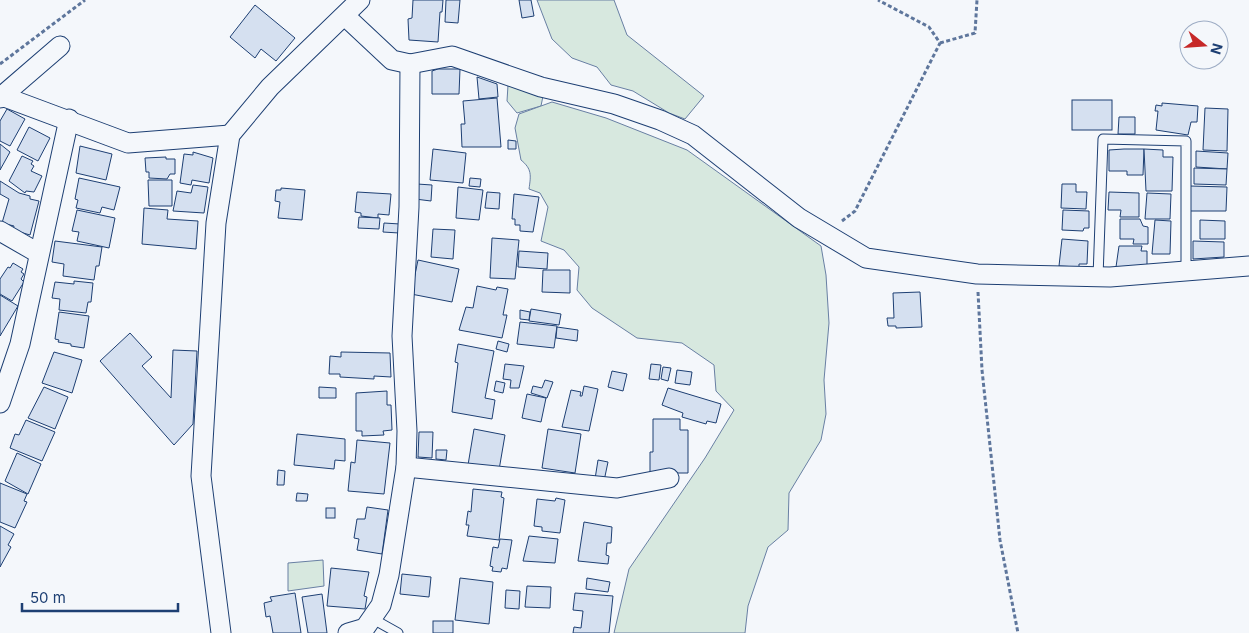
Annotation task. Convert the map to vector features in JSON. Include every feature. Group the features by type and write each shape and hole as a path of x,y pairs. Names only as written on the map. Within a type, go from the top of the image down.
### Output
{"street":[{"path":"221,633 201,476 216,223 230,135 270,87 360,0"},
{"path":"345,16 392,60 410,64 452,56 541,87 614,104 660,120 693,135 771,198 825,234 866,258 977,274 1098,277 1249,266"},
{"path":"1,97 60,46"},
{"path":"348,633 365,628 373,619 381,604 389,575 406,467 402,336 409,207 410,64"},
{"path":"1,97 69,120 128,143 230,135"},
{"path":"0,403 8,356 38,253 69,120"},
{"path":"0,232 38,253"},
{"path":"406,467 617,488 669,478"}],"lane":[{"path":"1098,277 1103,139 1186,141 1186,271"},
{"path":"373,619 398,633"}],"path":[{"path":"0,64 85,0"},
{"path":"878,0 929,27 940,43"},
{"path":"825,234 855,211 940,43 975,33 977,0"},
{"path":"977,274 982,370 1000,540 1018,633"}],"shaded area":[{"path":"537,0 614,0 627,35 704,96 685,119 669,113 633,91 611,85 597,67 572,58 552,39"},
{"path":"508,85 543,96 541,106 517,113 507,101"},
{"path":"552,102 606,118 687,150 821,246 826,275 829,323 824,380 826,414 821,440 789,493 788,530 768,547 748,606 745,633 614,633 629,569 705,458 734,410 716,391 714,365 682,343 637,338 592,308 577,290 579,267 564,250 541,241 548,207 540,193 529,189 530,173 527,166 521,160 515,128 519,114"},
{"path":"323,560 324,586 288,591 288,563"}],"building":[{"path":"413,0 443,0 442,12 440,12 438,42 409,40 408,19 412,18"},
{"path":"446,0 460,0 458,23 445,22"},
{"path":"519,0 531,0 534,16 522,18"},
{"path":"255,5 295,38 276,61 261,49 255,58 230,37"},
{"path":"438,69 460,69 459,94 432,94 432,71"},
{"path":"477,77 497,84 498,97 479,99"},
{"path":"497,98 501,147 462,147 461,124 465,124 463,101"},
{"path":"1072,100 1112,100 1112,130 1072,130"},
{"path":"1162,103 1198,106 1197,122 1191,122 1188,135 1156,130 1158,111 1155,111 1156,105 1162,106"},
{"path":"1205,108 1228,109 1227,151 1203,150"},
{"path":"7,109 25,119 10,146 0,141 0,121"},
{"path":"1119,117 1135,117 1135,134 1118,134"},
{"path":"29,127 50,138 38,161 17,150"},
{"path":"508,140 516,141 516,149 508,149"},
{"path":"0,144 10,152 0,170"},
{"path":"80,146 112,154 106,180 76,173"},
{"path":"433,149 466,153 463,183 430,180"},
{"path":"1144,149 1143,175 1127,175 1127,171 1109,171 1109,150"},
{"path":"1144,149 1163,150 1163,157 1173,157 1172,191 1146,191"},
{"path":"1196,151 1228,153 1227,169 1196,167"},
{"path":"193,152 213,158 209,183 192,180 191,185 180,183 184,154 193,155"},
{"path":"22,156 33,161 31,164 34,166 31,171 42,176 34,192 26,191 25,193 9,181"},
{"path":"166,157 166,159 175,159 175,174 170,174 167,179 149,178 149,172 146,172 145,158"},
{"path":"1194,168 1227,169 1226,185 1194,184"},
{"path":"79,178 120,187 114,210 102,207 100,213 76,208 78,200 75,199"},
{"path":"470,178 481,179 480,187 469,186"},
{"path":"148,180 172,180 172,206 149,206"},
{"path":"0,181 19,193 30,196 30,199 39,201 30,235 13,230 14,226 2,223 9,199 0,194"},
{"path":"417,184 432,185 431,201 415,199"},
{"path":"1062,184 1076,184 1076,192 1087,192 1086,209 1061,208"},
{"path":"193,185 208,187 204,213 173,211 177,191 191,193"},
{"path":"1190,186 1227,187 1226,211 1189,211"},
{"path":"458,187 483,190 479,220 456,218"},
{"path":"281,188 305,190 302,220 278,218 280,202 275,201 276,190 281,190"},
{"path":"357,192 391,194 389,215 378,214 378,218 361,216 361,213 355,212"},
{"path":"487,192 500,193 499,209 485,208"},
{"path":"1109,192 1139,193 1139,217 1120,217 1121,210 1108,210"},
{"path":"1147,193 1171,194 1170,219 1145,219"},
{"path":"514,194 539,197 533,232 520,231 520,225 515,225 515,219 512,219"},
{"path":"144,208 168,210 167,219 198,221 196,249 142,244"},
{"path":"77,210 115,218 109,248 77,241 79,232 72,231"},
{"path":"1063,210 1089,211 1089,228 1084,228 1083,231 1062,230"},
{"path":"359,217 380,218 379,229 358,228"},
{"path":"1120,219 1140,219 1143,226 1148,227 1148,244 1133,244 1134,239 1120,239"},
{"path":"1155,220 1171,221 1170,254 1152,254"},
{"path":"1200,220 1225,221 1225,239 1200,239"},
{"path":"384,223 400,224 399,233 383,232"},
{"path":"433,229 455,230 453,259 431,257"},
{"path":"492,238 519,240 515,279 490,278"},
{"path":"1062,239 1088,241 1087,264 1079,264 1079,267 1059,266"},
{"path":"55,241 102,247 99,266 96,266 94,280 63,276 64,264 52,262"},
{"path":"1193,241 1224,242 1224,257 1193,259"},
{"path":"1119,246 1142,246 1141,251 1147,251 1147,265 1141,265 1141,268 1116,267"},
{"path":"519,251 548,253 547,269 518,267"},
{"path":"418,260 459,269 452,302 411,294"},
{"path":"13,263 23,269 21,272 24,274 21,279 24,282 12,301 0,294 0,279"},
{"path":"543,270 570,270 570,293 542,292"},
{"path":"74,281 93,283 91,302 88,302 86,313 59,310 60,299 52,298 55,282 74,284"},
{"path":"477,286 496,290 497,287 508,289 503,315 507,315 502,338 459,330 466,307 473,308"},
{"path":"920,292 922,327 896,328 896,326 888,326 887,318 894,318 893,293"},
{"path":"0,295 18,306 0,336"},
{"path":"531,309 561,314 559,325 529,321"},
{"path":"520,310 530,312 529,320 520,319"},
{"path":"59,312 89,316 84,348 58,342 59,340 55,339"},
{"path":"520,322 557,326 554,348 517,344"},
{"path":"557,327 578,330 577,341 556,338"},
{"path":"130,333 152,357 142,366 171,398 173,350 197,351 193,424 174,445 100,361"},
{"path":"498,341 509,344 507,352 496,349"},
{"path":"458,344 494,351 485,398 495,400 492,419 452,412 458,363 455,362"},
{"path":"54,352 82,360 72,393 42,383"},
{"path":"341,352 390,353 391,377 374,376 374,379 340,377 340,374 329,374 330,356 341,357"},
{"path":"505,364 524,366 519,388 510,388 511,380 503,379"},
{"path":"651,364 661,365 659,380 649,379"},
{"path":"663,367 671,368 668,381 661,379"},
{"path":"677,370 692,372 690,385 675,383"},
{"path":"612,371 627,374 623,391 608,387"},
{"path":"545,380 553,382 547,398 531,393 533,386 542,388"},
{"path":"496,381 505,383 503,393 494,391"},
{"path":"584,386 598,389 589,431 562,427 571,390 581,392 580,396 582,396"},
{"path":"44,387 68,397 55,429 28,418"},
{"path":"319,387 336,388 336,398 319,398"},
{"path":"668,388 721,404 716,423 707,421 706,424 682,417 683,413 662,405"},
{"path":"387,391 387,405 391,405 392,430 383,431 384,435 362,436 362,431 356,431 356,393"},
{"path":"527,394 546,398 541,422 522,418"},
{"path":"653,419 680,419 680,430 688,430 688,473 650,473 650,452 653,452"},
{"path":"26,420 55,432 42,461 10,448 15,434 19,435"},
{"path":"474,429 505,435 499,470 468,465"},
{"path":"548,429 581,434 575,473 542,468"},
{"path":"419,432 433,432 432,458 418,457"},
{"path":"297,434 345,439 345,461 335,460 334,469 294,465"},
{"path":"357,440 390,443 384,494 348,491 351,462 355,463"},
{"path":"436,450 447,450 446,460 436,459"},
{"path":"17,453 41,464 28,494 5,481"},
{"path":"598,460 608,462 604,481 595,479"},
{"path":"278,470 285,471 284,485 277,485"},
{"path":"0,483 27,494 24,501 27,502 15,528 0,522"},
{"path":"473,489 502,492 501,497 504,498 499,540 467,536 469,525 466,525 468,511 471,512"},
{"path":"297,493 308,494 307,501 296,501"},
{"path":"556,498 565,500 560,533 542,531 542,527 534,526 537,499 555,501"},
{"path":"367,507 388,510 382,554 357,550 359,539 354,538 357,519 365,519"},
{"path":"326,508 335,508 335,518 326,518"},
{"path":"584,522 612,527 611,543 607,543 606,555 609,556 608,564 578,561"},
{"path":"0,526 14,534 8,545 11,547 0,567"},
{"path":"529,536 558,539 555,563 523,561"},
{"path":"500,539 512,540 507,569 502,568 501,572 492,571 493,567 490,566 493,547 498,548"},
{"path":"331,568 369,572 364,596 367,597 365,609 327,606"},
{"path":"402,574 431,577 429,597 400,594"},
{"path":"460,578 493,582 489,624 455,620"},
{"path":"587,578 610,582 608,592 586,589"},
{"path":"527,586 551,587 550,608 525,607"},
{"path":"506,590 520,591 519,609 505,608"},
{"path":"295,593 301,633 273,633 270,616 266,617 264,603 272,601 270,597"},
{"path":"575,593 613,596 609,633 573,633 574,627 581,628 583,611 573,610"},
{"path":"322,594 327,633 308,633 302,597"},
{"path":"433,621 453,621 453,633 433,633"}]}
